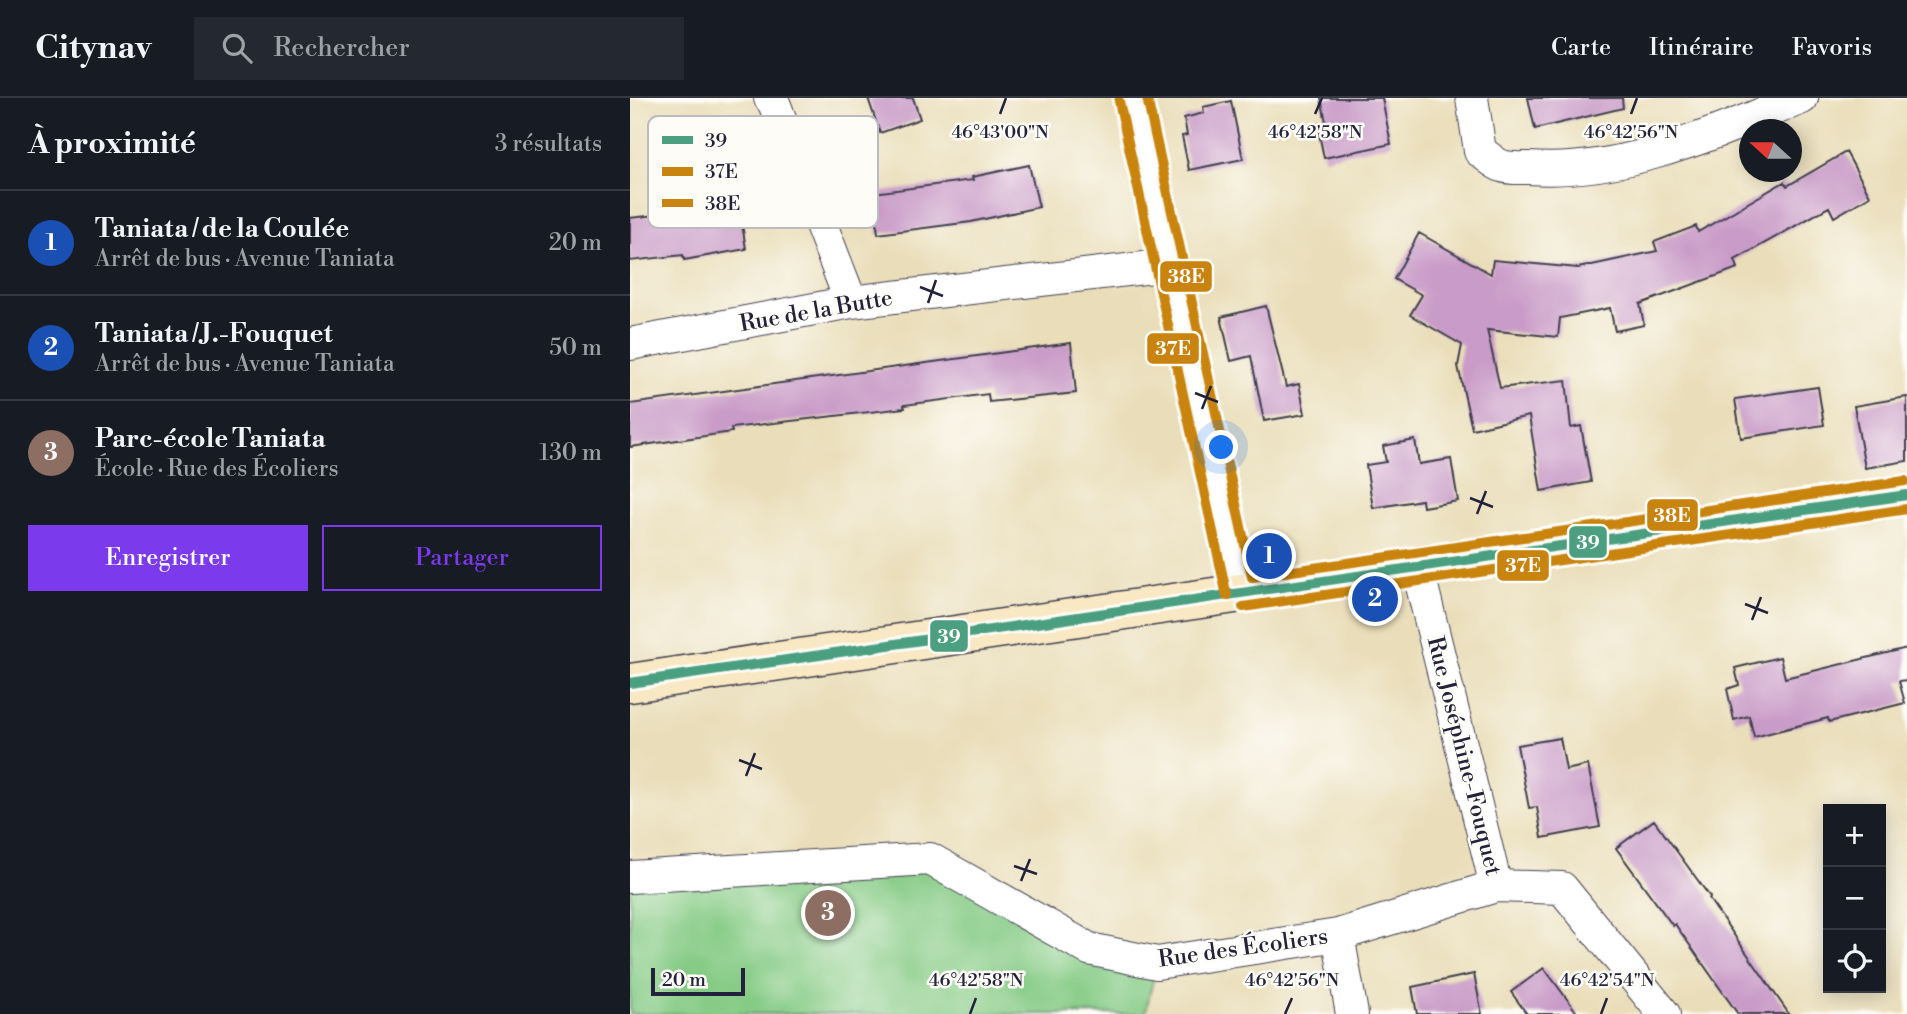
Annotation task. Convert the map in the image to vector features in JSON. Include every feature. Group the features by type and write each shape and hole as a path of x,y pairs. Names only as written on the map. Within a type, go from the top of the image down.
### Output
{"main road":[{"path":"630,683 1907,495"}],"street":[{"path":"770,98 779,116"},
{"path":"1133,98 1241,593"},
{"path":"1472,98 1480,151 1500,166 1544,169 1584,168 1633,159 1728,128 1802,98"},
{"path":"822,228 851,302"},
{"name":"Rue de la Butte","path":"630,344 851,302 1170,265"},
{"name":"Rue Joséphine-Fouquet","path":"1417,566 1496,886 1562,888 1664,1014"},
{"name":"Rue des Écoliers","path":"630,877 930,859 1089,949 1157,963 1338,935 1496,886"},
{"path":"1338,935 1352,1014"}],"green space":[{"path":"930,859 1157,963 1145,1014 630,1014 630,877"}],"building":[{"path":"868,98 913,98 920,119 880,133 878,116 874,116"},
{"path":"1321,98 1382,98 1391,144 1324,158 1317,124 1326,122"},
{"path":"1528,98 1622,98 1623,108 1535,129"},
{"path":"1231,101 1243,159 1189,170 1182,136 1187,135 1184,118 1204,113 1203,107"},
{"path":"1846,152 1870,196 1834,217 1829,207 1735,260 1738,268 1640,304 1644,325 1615,331 1610,308 1560,318 1558,337 1487,330 1500,388 1566,380 1571,428 1581,426 1591,482 1541,491 1529,416 1472,429 1458,366 1462,345 1410,315 1422,295 1394,279 1419,233 1491,274 1493,260 1578,268 1657,251 1654,242 1696,226 1698,232 1784,182 1787,186 1802,182 1802,177"},
{"path":"1029,165 1039,207 971,222 878,234 878,192 973,180 972,177"},
{"path":"648,216 648,228 743,228 746,249 684,260 683,255 630,261 630,218"},
{"path":"1266,306 1286,387 1299,384 1305,414 1264,421 1251,356 1231,361 1221,317"},
{"path":"1071,343 1076,393 989,402 988,394 904,405 905,408 731,428 732,432 630,447 630,404"},
{"path":"1818,387 1824,425 1741,438 1735,399"},
{"path":"1907,397 1907,461 1865,468 1854,406"},
{"path":"1415,440 1419,464 1451,459 1458,501 1423,507 1422,500 1373,508 1366,465 1386,462 1383,446"},
{"path":"1907,648 1907,680 1899,681 1905,703 1829,722 1828,718 1754,737 1749,716 1734,720 1727,689 1739,685 1735,668 1780,657 1785,678"},
{"path":"1560,738 1566,770 1588,765 1600,827 1542,838 1537,807 1529,808 1517,745"},
{"path":"1654,820 1789,1014 1738,1014 1675,924 1673,926 1616,848"},
{"path":"1544,968 1578,1014 1527,1014 1511,992"},
{"path":"1474,974 1482,1014 1417,1014 1412,987"}],"transit line":[{"name":"38E","path":"1147,98 1252,577 1905,481"},
{"name":"37E","path":"1119,101 1227,596"},
{"name":"39","path":"630,683 1907,495"},
{"name":"37E","path":"1243,607 1907,509"}],"place":[{"name":"Taniata / de la Coulée","path":"1269,556"},
{"name":"Taniata / J.-Fouquet","path":"1375,599"},
{"name":"Parc-école Taniata","path":"828,913"}]}
